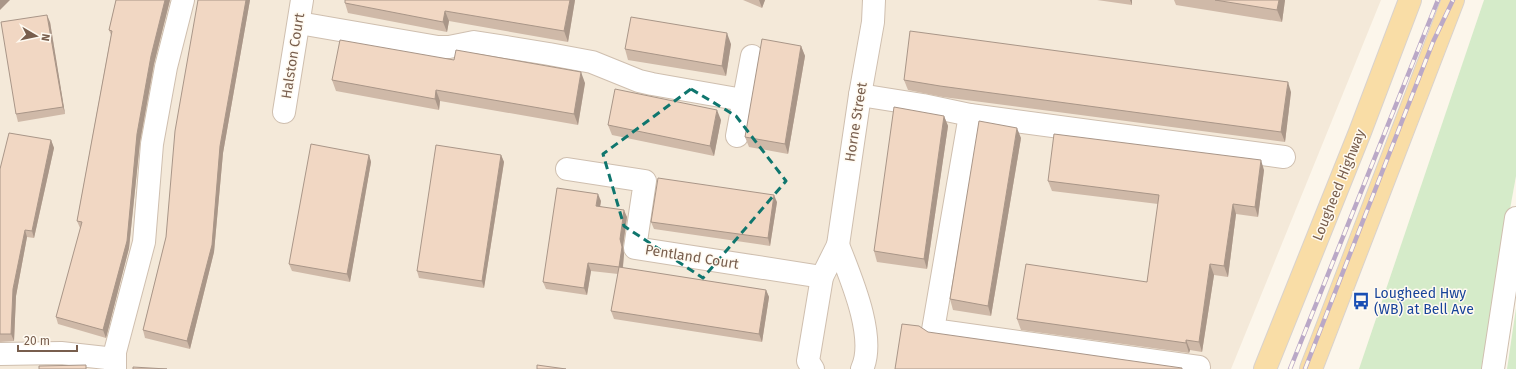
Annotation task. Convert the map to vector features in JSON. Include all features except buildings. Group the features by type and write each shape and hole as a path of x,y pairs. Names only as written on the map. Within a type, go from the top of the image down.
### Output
{"main road":[{"name":"Lougheed Highway","path":"1265,369 1360,132 1410,0"},
{"path":"1312,369 1453,0"}],"street":[{"path":"0,354 61,353 115,364 115,352 144,242 152,144 166,67 183,0"},
{"name":"Halston Court","path":"284,112 302,0"},
{"name":"Horne Street","path":"809,366 822,277 838,245 860,95 873,22 874,0"},
{"path":"298,23 438,47 449,47 474,42 549,54 592,62 639,81 743,100"},
{"path":"737,136 752,56"},
{"path":"860,95 970,115 1284,157"},
{"path":"970,115 933,330 1199,367"},
{"name":"Pentland Court","path":"567,169 645,181 635,248 822,277"},
{"path":"1493,369 1516,218"},
{"name":"Horne Street","path":"838,245 847,268 866,332 865,362 862,369"}],"highlighted area":[{"path":"691,89 736,116 786,181 703,278 624,226 603,154"}],"shaded area":[{"path":"0,0 1381,0 1231,369 0,369"}],"green space":[{"path":"1484,0 1516,0 1516,176 1481,369 1359,369"},
{"path":"1516,308 1516,369 1507,369"}],"railway":[{"path":"1290,369 1438,0"},
{"path":"1305,369 1433,42 1453,0"}],"place":[{"name":"Lougheed Hwy (WB) at Bell Ave","path":"1361,301"}]}
